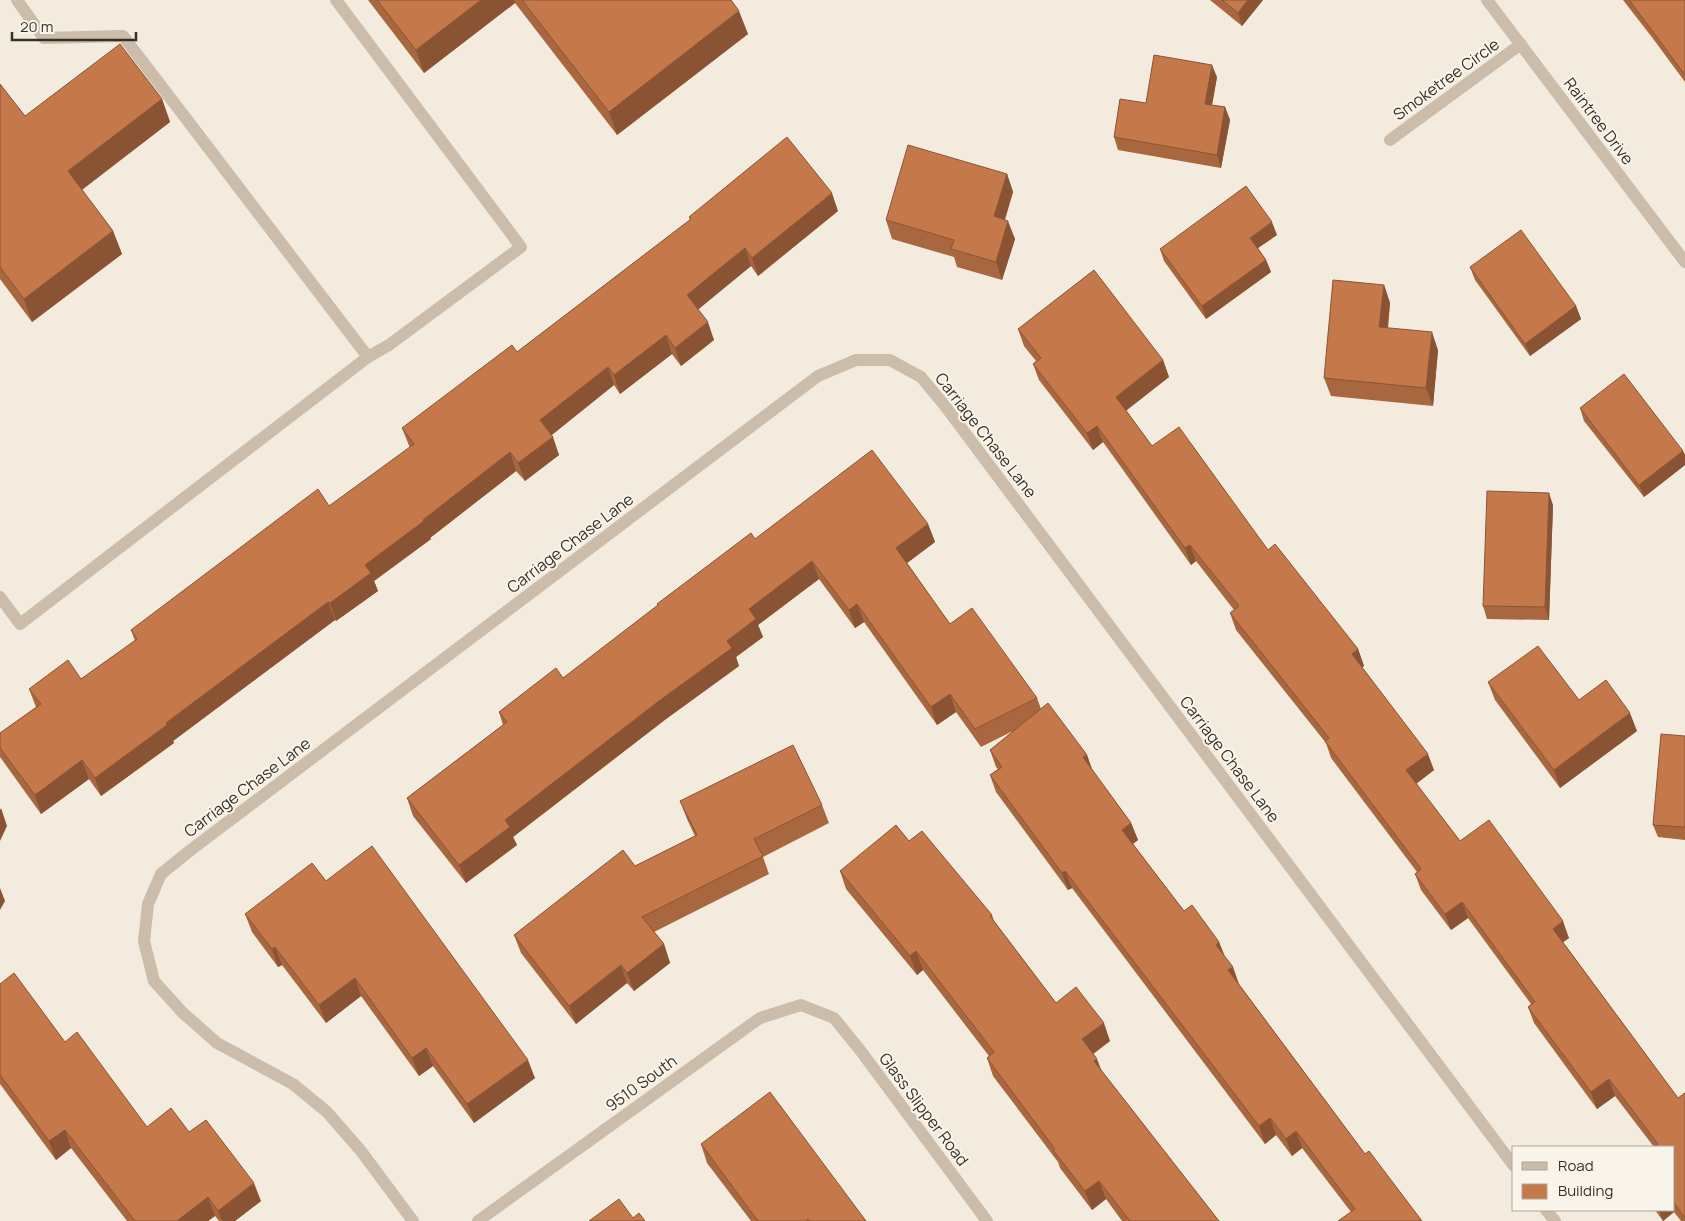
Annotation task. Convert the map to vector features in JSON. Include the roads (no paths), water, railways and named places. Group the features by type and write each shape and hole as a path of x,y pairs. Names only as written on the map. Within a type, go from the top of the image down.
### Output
{"street":[{"path":"17,0 44,38 124,36 368,357"},
{"path":"0,597 20,624 368,357 389,345 520,247 336,0"},
{"name":"Raintree Drive","path":"1487,0 1685,262"},
{"name":"Smoketree Circle","path":"1390,140 1521,44"},
{"name":"Carriage Chase Lane","path":"413,1221 361,1151 327,1112 293,1084 217,1043 182,1012 154,981 144,941 148,904 161,874 818,376 856,360 890,360 920,377 945,406 1512,1163"},
{"name":"9510 South","path":"478,1221 760,1018 801,1005 834,1018"},
{"name":"Glass Slipper Road","path":"834,1018 860,1050 987,1221"},
{"path":"1547,1211 1555,1221"}]}
